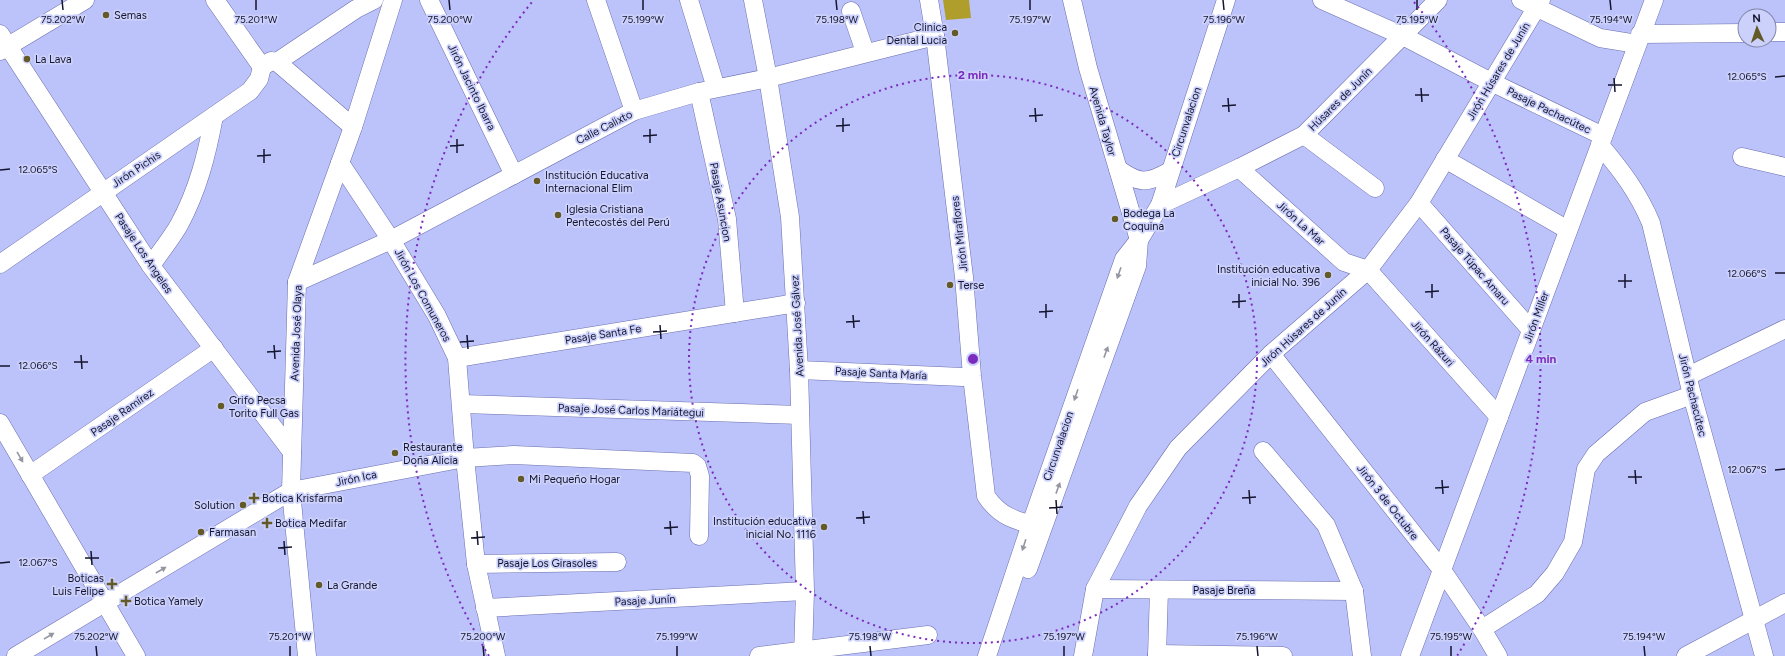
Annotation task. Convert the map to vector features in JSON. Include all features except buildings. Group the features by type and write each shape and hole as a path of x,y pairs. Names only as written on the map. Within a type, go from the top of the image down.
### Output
{"street":[{"path":"2,44 85,0"},
{"path":"215,0 270,65 353,127"},
{"path":"270,65 356,9 374,0"},
{"name":"Avenida José Olaya","path":"307,656 291,492 297,282 353,127 393,0"},
{"name":"Jirón Jacinto Ibarra","path":"429,0 514,174"},
{"path":"596,0 634,112"},
{"name":"Pasaje Asuncion","path":"689,0 707,90 726,219 735,313"},
{"name":"Avenida José Gálvez","path":"753,0 768,78 790,218 799,370 805,591 803,654"},
{"name":"Jirón Miraflores","path":"928,0 935,36 964,277 972,376 986,496 995,509 1012,519 1037,526"},
{"name":"Avenida Taylor","path":"1072,0 1088,68 1139,240"},
{"name":"Circunvalacion","path":"997,656 1037,526 1124,259 1139,240 1160,205 1226,0"},
{"name":"Pasaje Pachacútec","path":"1322,0 1402,36 1601,140"},
{"name":"Húsares de Junín","path":"1160,205 1239,168 1304,135 1438,0"},
{"name":"Jirón Miller","path":"1410,656 1654,0"},
{"path":"1533,3 1600,38 1639,39 1737,33"},
{"name":"Jirón Húsares de Junín","path":"1083,656 1095,589 1138,506 1178,448 1271,354 1368,270 1419,203 1491,82 1533,3"},
{"path":"851,11 865,52"},
{"name":"Calle Calixto","path":"297,282 391,240 634,112 707,90 768,78 865,52 935,36"},
{"name":"Pasaje Los Angeles","path":"2,44 103,191 151,266 292,452"},
{"name":"Jirón Pichis","path":"0,264 255,86 261,74 270,65"},
{"path":"151,266 178,226 190,203 200,179 214,116"},
{"path":"1304,135 1375,188"},
{"name":"Jirón Pachacútec","path":"1601,140 1642,200 1651,223 1692,395 1764,656"},
{"path":"1742,157 1785,167"},
{"path":"1445,159 1568,230"},
{"name":"Jirón Los Comuneros","path":"340,163 391,240 437,316 456,358 462,404 465,458 476,564 496,656"},
{"name":"Jirón La Mar","path":"1239,168 1344,262 1368,270"},
{"path":"1118,169 1131,178 1142,181 1154,180 1170,171"},
{"name":"Pasaje Túpac Amaru","path":"1419,203 1531,330"},
{"name":"Jirón Rázuri","path":"1368,270 1499,417"},
{"name":"Pasaje Santa Fe","path":"456,358 796,303"},
{"path":"1688,376 1785,329"},
{"name":"Pasaje Ramírez","path":"30,475 214,348"},
{"name":"Jirón 3 de Octubre","path":"1271,354 1442,570 1482,629 1498,656"},
{"name":"Pasaje Santa María","path":"799,370 963,377"},
{"path":"1482,629 1537,594 1555,573 1573,542 1581,504 1586,469 1596,454 1645,412 1692,395"},
{"name":"Pasaje José Carlos Mariátegui","path":"462,404 800,416"},
{"path":"0,423 136,656"},
{"path":"1263,451 1326,525 1354,591 1362,656"},
{"name":"Jirón Ica","path":"16,656 291,492 465,458 514,455 694,463 697,466 700,476 699,536"},
{"name":"Circunvalacion","path":"987,656 1037,526"},
{"name":"Pasaje Los Girasoles","path":"476,564 617,562"},
{"name":"Pasaje Breña","path":"1095,589 1354,591"},
{"path":"1159,590 1157,655 1283,656"},
{"name":"Pasaje Junín","path":"485,608 805,591"},
{"path":"1686,656 1785,603"},
{"path":"759,656 803,654 928,635"}],"shaded area":[{"path":"943,0 969,0 971,18 946,20"}],"place":[{"name":"Semas","path":"106,15"},
{"name":"Clinica Dental Lucia","path":"955,33"},
{"name":"La Lava","path":"27,59"},
{"name":"Institución Educativa Internacional Elim","path":"537,181"},
{"name":"Iglesia Cristiana Pentecostés del Perú","path":"558,215"},
{"name":"Bodega La Coquina","path":"1115,219"},
{"name":"Institución educativa inicial No. 396","path":"1328,275"},
{"name":"Terse","path":"950,285"},
{"name":"Grifo Pecsa Torito Full Gas","path":"221,406"},
{"name":"Restaurante Doña Alicia","path":"395,453"},
{"name":"Mi Pequeño Hogar","path":"521,479"},
{"name":"Botica Krisfarma","path":"254,498"},
{"name":"Solution","path":"243,505"},
{"name":"Botica Medifar","path":"267,523"},
{"name":"Institución educativa inicial No. 1116","path":"824,527"},
{"name":"Farmasan","path":"201,532"},
{"name":"Boticas Luis Felipe","path":"112,584"},
{"name":"La Grande","path":"319,585"},
{"name":"Botica Yamely","path":"126,601"}]}
